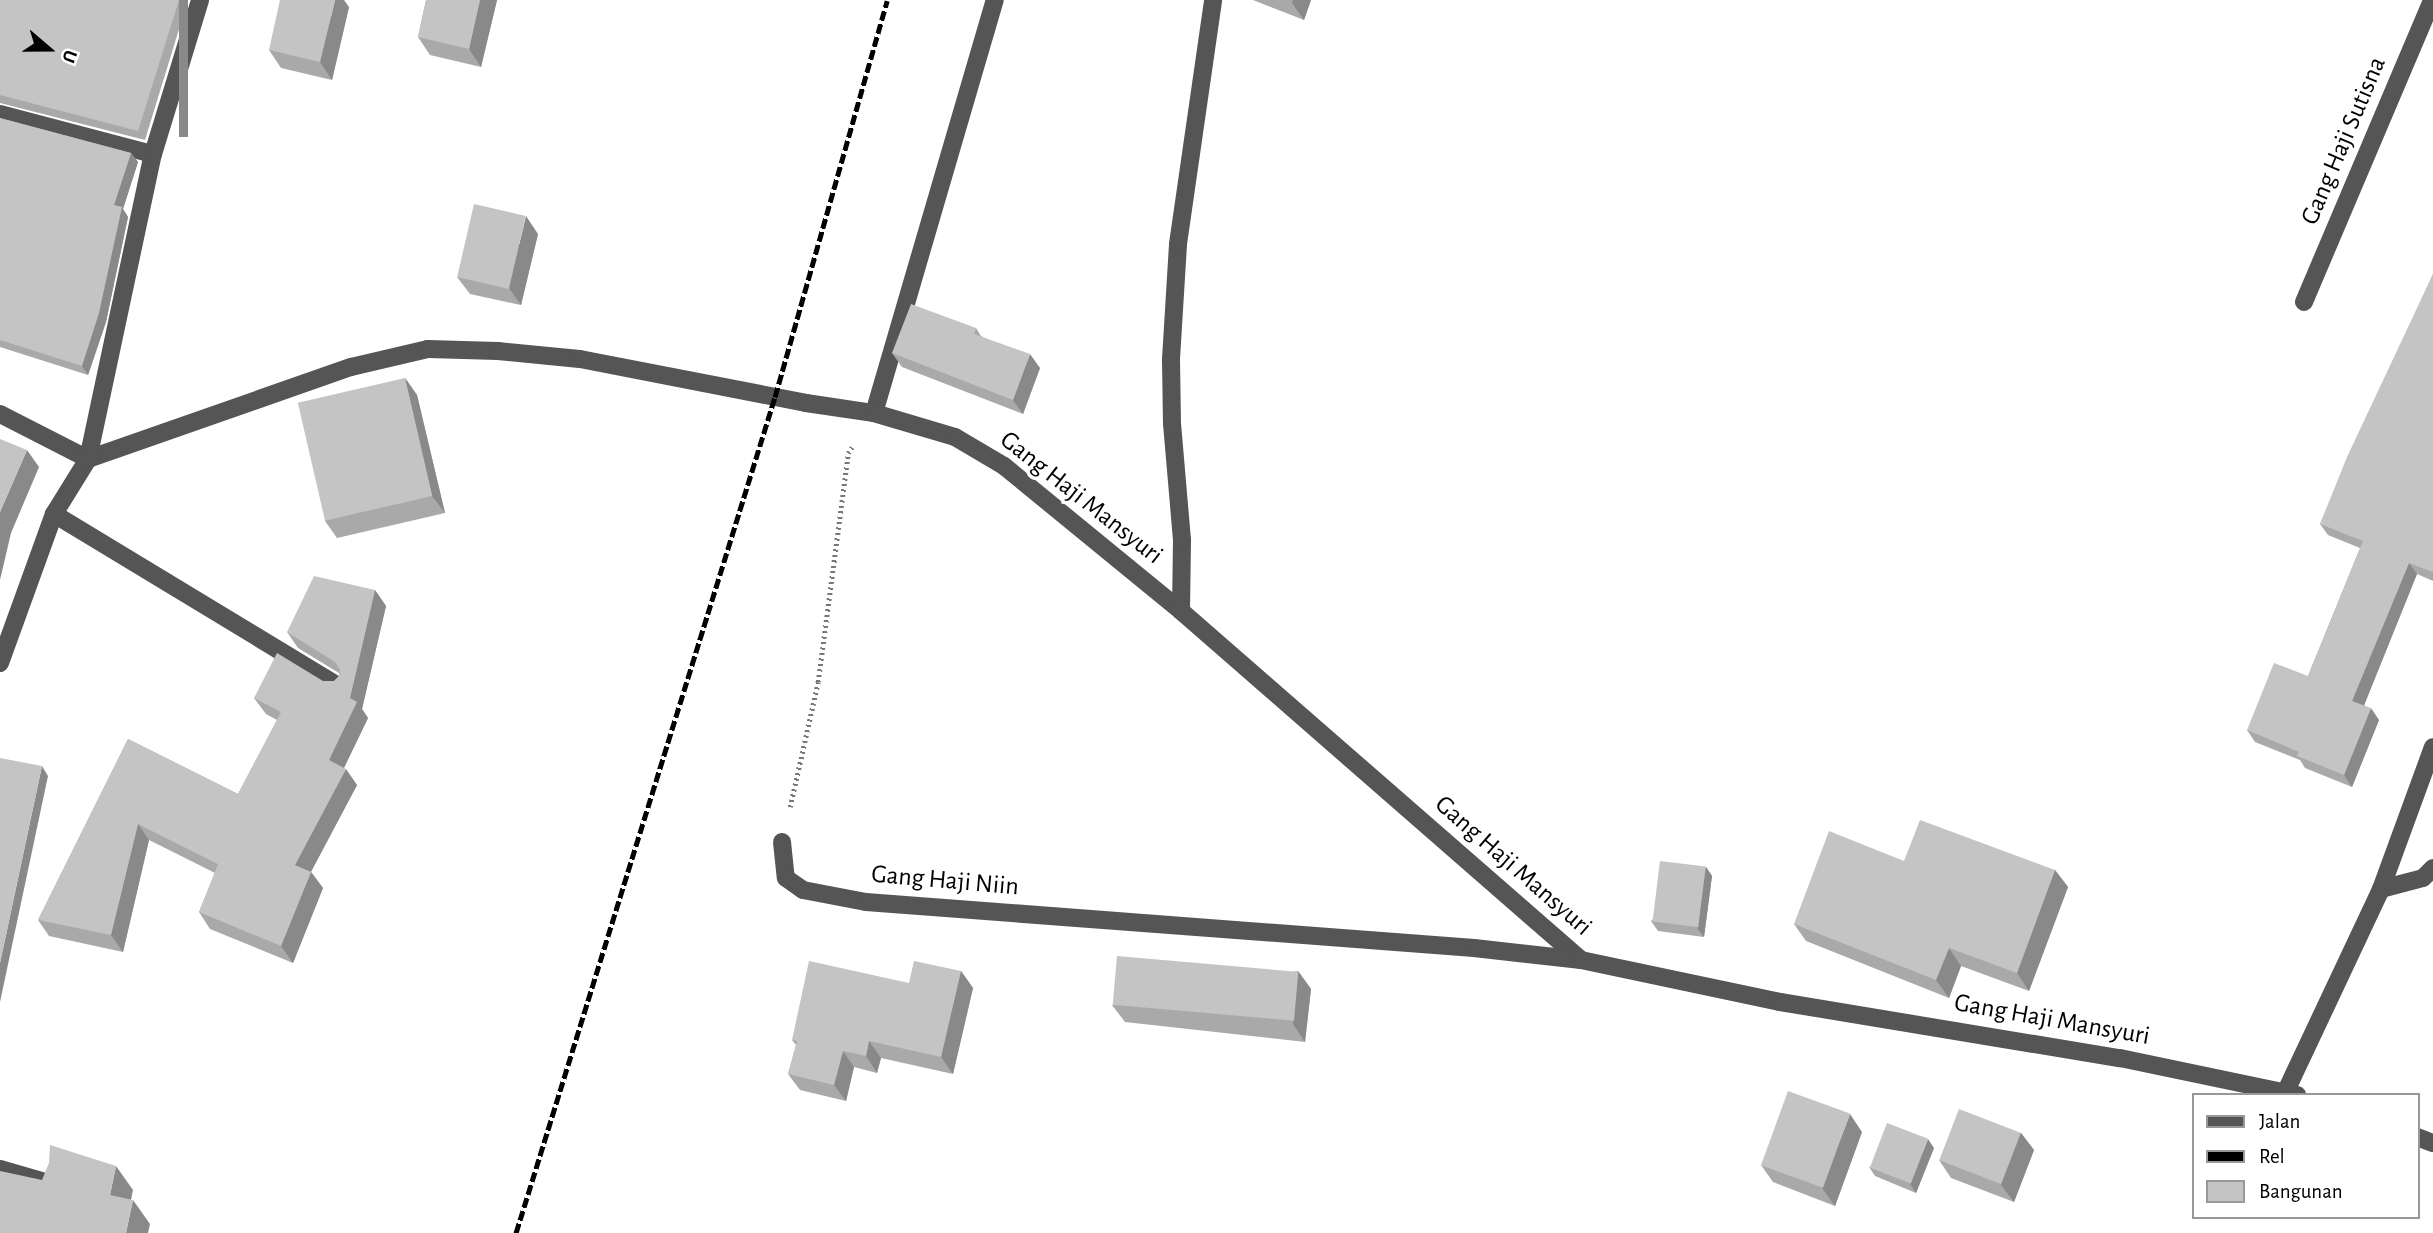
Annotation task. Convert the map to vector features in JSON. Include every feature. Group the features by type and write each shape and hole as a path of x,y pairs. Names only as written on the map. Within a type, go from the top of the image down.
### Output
{"street":[{"path":"0,663 54,514 88,459 153,154 200,0"},
{"path":"874,413 995,0"},
{"path":"1181,611 1182,540 1172,424 1171,359 1178,244 1213,0"},
{"name":"Gang Haji Sutisna","path":"2304,302 2432,0"},
{"path":"0,114 153,154"},
{"name":"Gang Haji Mansyuri","path":"88,459 351,367 428,349 498,351 580,359 806,403 874,413 955,437 1004,466 1181,611 1581,960 1780,1002 2120,1058 2291,1093"},
{"path":"0,414 88,459"},
{"path":"54,514 340,687"},
{"path":"2291,1093 2381,889 2433,747"},
{"name":"Gang Haji Niin","path":"782,842 786,878 803,890 866,902 1474,948 1581,960"},
{"path":"2381,889 2423,878 2433,868"},
{"path":"0,1170 55,1185"}],"path":[{"path":"782,842 818,682 848,453 874,413"}],"building":[{"path":"0,0 179,0 138,131 0,95"},
{"path":"280,0 335,0 320,62 269,50"},
{"path":"426,0 480,0 469,49 418,37"},
{"path":"0,118 131,153 114,205 122,207 99,313 82,366 0,340"},
{"path":"474,204 526,216 509,289 457,277"},
{"path":"2433,274 2433,572 2409,563 2352,701 2371,708 2344,775 2297,756 2299,752 2247,730 2274,663 2308,676 2363,541 2320,524 2347,457"},
{"path":"911,304 976,328 974,334 1030,354 1013,400 892,353"},
{"path":"405,378 432,496 325,521 298,403"},
{"path":"0,439 27,450 0,512"},
{"path":"314,576 375,590 350,698 357,702 329,760 346,769 295,865 311,872 281,946 199,912 218,864 138,824 111,935 38,920 128,739 238,794 281,712 254,698 277,653 323,681 334,681 339,676 340,670 335,662 287,632"},
{"path":"0,758 42,766 0,963"},
{"path":"1920,820 2055,870 2017,973 1949,948 1936,980 1794,924 1829,831 1904,861"},
{"path":"1660,861 1706,867 1698,927 1653,922"},
{"path":"1117,956 1298,972 1294,1021 1113,1005"},
{"path":"809,961 909,983 914,961 961,971 941,1057 869,1041 866,1056 843,1051 834,1085 788,1074 797,1041 792,1040"},
{"path":"1788,1091 1850,1114 1823,1188 1761,1165"},
{"path":"1959,1109 2021,1133 2001,1184 1939,1160"},
{"path":"1887,1123 1928,1139 1911,1184 1870,1168"},
{"path":"50,1145 116,1166 110,1195 133,1200 126,1233 0,1233 0,1171 42,1180 49,1163"}],"railway":[{"path":"516,1233 775,397 887,0"}]}
